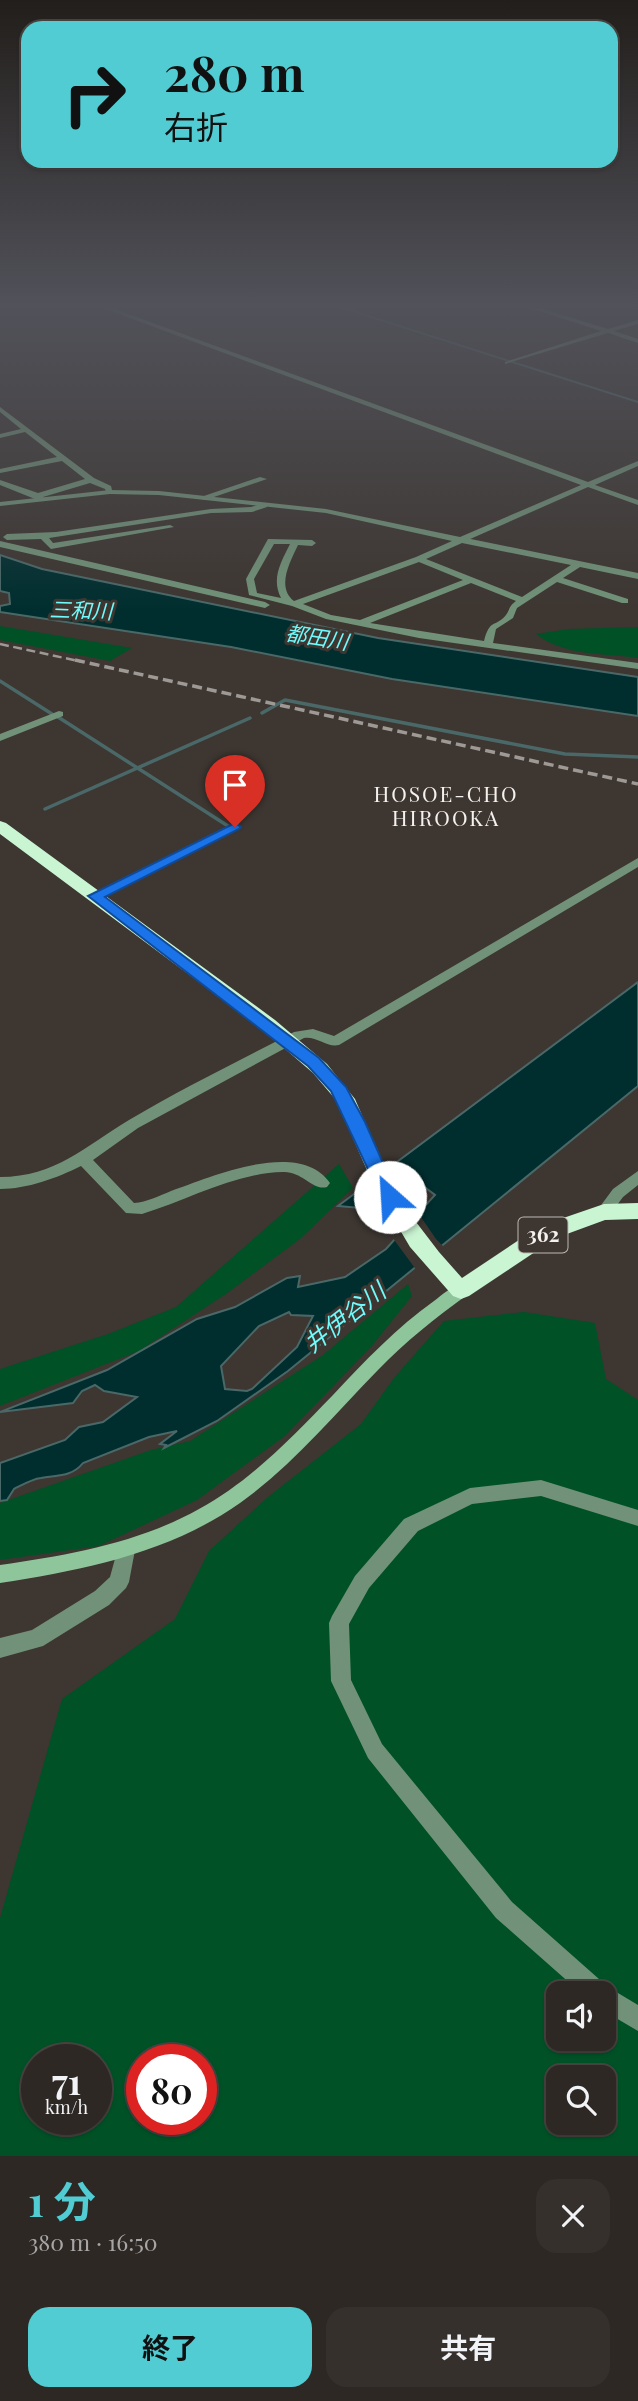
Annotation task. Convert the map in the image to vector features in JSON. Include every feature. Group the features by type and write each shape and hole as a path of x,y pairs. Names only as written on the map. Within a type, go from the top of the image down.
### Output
{"highway":[{"path":"0,827 289,1042 338,1087 409,1230 444,1275 461,1290"},
{"name":"362","path":"461,1290 548,1232 604,1212 638,1211"}],"main road":[{"path":"0,1574 73,1563 126,1550 181,1527 234,1498 275,1463 361,1375 461,1290"}],"street":[{"path":"0,409 110,492"},
{"path":"381,409 638,503"},
{"path":"0,436 26,430"},
{"path":"0,471 64,458"},
{"path":"292,603 419,559 638,463"},
{"path":"202,498 263,479"},
{"path":"0,482 39,498 91,480"},
{"path":"0,504 110,492 202,498 326,512 638,576"},
{"path":"4,541 44,537 51,546 179,521 211,511 256,509 264,505"},
{"path":"179,521 205,521"},
{"path":"4,541 174,586 329,617 488,645 638,666"},
{"path":"312,543 271,541 250,579 253,595 292,603 329,617"},
{"path":"292,603 280,593 279,578 295,542"},
{"path":"419,559 468,581 524,601"},
{"path":"488,645 492,628 510,616 513,607 579,564"},
{"path":"627,574 638,568"},
{"path":"557,579 625,601"},
{"path":"360,623 468,581"},
{"path":"0,738 59,715"},
{"path":"95,896 235,827"},
{"path":"0,1183 11,1183 56,1172 82,1159 133,1125 309,1032 320,1034 334,1042 638,862"},
{"path":"82,1159 131,1209 142,1208 256,1170 301,1168 322,1183"},
{"path":"604,1212 618,1194 638,1177"},
{"path":"585,1981 504,1910 374,1751 341,1681 339,1622 362,1582 411,1525 470,1496 541,1488 638,1518"},
{"path":"0,1648 36,1639 102,1598 119,1582 126,1550"},
{"path":"616,2005 638,2019"}],"green space":[{"path":"0,626 132,648 110,661 0,640"},
{"path":"638,627 638,658 572,650 536,634 569,629"},
{"path":"339,1164 353,1188 300,1239 226,1294 139,1351 0,1406 0,1369 108,1334 176,1307"},
{"path":"408,1284 412,1296 371,1347 285,1436 197,1500 99,1546 0,1560 0,1503 151,1450 190,1441 323,1355"},
{"path":"524,1312 595,1323 606,1379 638,1400 638,2156 0,2156 0,1918 62,1699 175,1619 209,1551 268,1497 361,1424 394,1378 444,1321"}],"water":[{"path":"0,555 42,569 378,638 638,677 638,716 392,679 231,647 0,612 0,606 10,604 9,593 0,591"},
{"name":"井伊谷川","path":"638,982 638,1086 288,1371 217,1421 164,1448 166,1445 160,1444 177,1431 149,1437 83,1463 69,1473 31,1481 14,1489 7,1500 0,1501 0,1463 65,1440 79,1427 103,1422 137,1397 104,1391 95,1385 82,1391 73,1403 0,1412 107,1370 197,1319 235,1307 287,1278 300,1276 298,1287 345,1277 386,1249 435,1195 423,1186 372,1209 338,1206","holes":["289,1312 291,1315 313,1316 297,1347 252,1389 225,1389 221,1366 259,1326"]}],"pier":[{"path":"391,1162 409,1198 377,1211 363,1183"},
{"path":"416,1210 445,1248 417,1271 392,1237"}],"waterway":[{"path":"0,681 52,714"},
{"path":"262,713 285,700 565,754 638,757"},
{"path":"58,717 137,768"},
{"path":"137,768 250,718"},
{"path":"45,809 137,768"},
{"path":"137,768 228,826"}],"railway":[{"path":"0,644 83,662"},
{"path":"75,660 638,784"}],"district":[{"name":"HOSOE-CHO HIROOKA","path":"446,807"}],"route":[{"path":"235,827 95,896 314,1062 338,1087 357,1122 390,1197"}],"water label":[{"name":"三和川","path":"81,611"},
{"name":"都田川","path":"317,638"}]}
